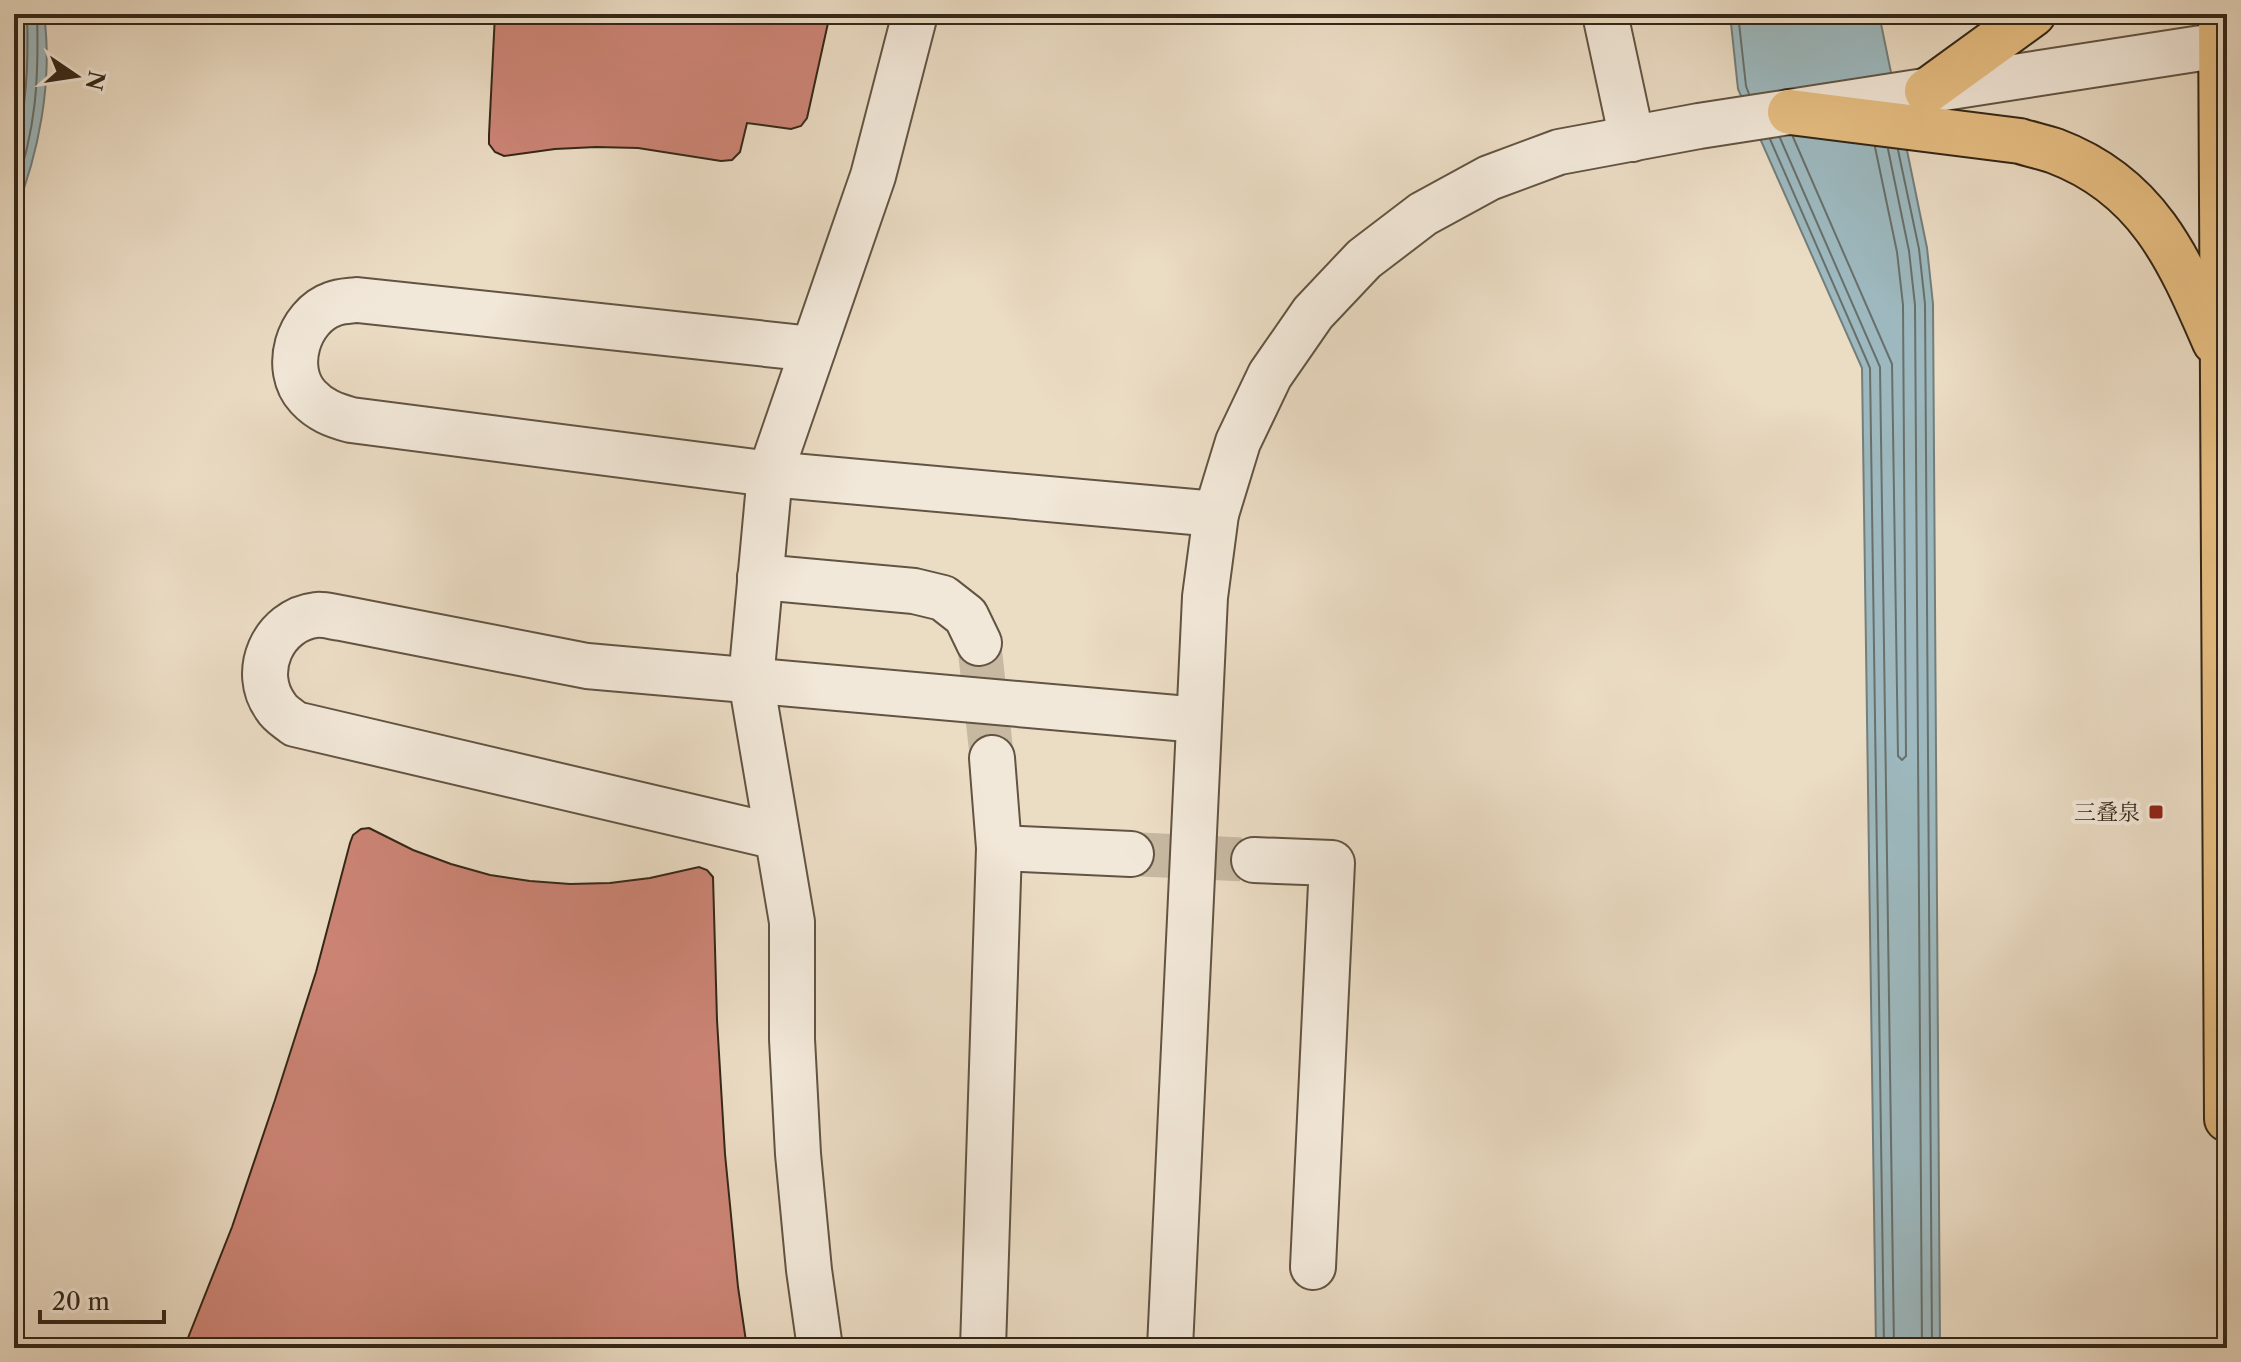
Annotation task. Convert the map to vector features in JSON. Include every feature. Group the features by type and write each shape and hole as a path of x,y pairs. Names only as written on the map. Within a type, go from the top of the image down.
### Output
{"main road":[{"path":"1930,110 2033,14"},
{"path":"2224,37 2227,1119"},
{"path":"1790,112 1930,110 2056,152 2090,168 2120,189 2147,215 2170,245 2225,355"}],"street":[{"path":"820,1348 798,1154 792,1039 792,922 751,680 770,474 873,176 915,14"},
{"path":"1605,14 1632,139"},
{"path":"1930,110 2224,37"},
{"path":"1170,1348 1205,597 1216,514 1238,442 1270,375 1313,313 1364,259 1423,214 1489,178 1559,152 1790,112"},
{"path":"813,349 357,300 331,304 309,319 297,343 295,370 305,394 325,412 351,420 770,474 1216,514"},
{"path":"760,577 914,591 943,598 966,616 979,643"},
{"path":"777,837 295,724 276,708 265,686 265,661 275,638 293,622 317,615 587,666 1199,720"},
{"path":"983,1348 999,848 992,758"},
{"path":"999,848 1131,854"},
{"path":"1254,860 1332,863 1313,1267"}],"water":[{"path":"14,14 44,14 47,65 37,142 14,216"},
{"path":"1730,14 1879,14 1927,248 1933,304 1940,1348 1876,1348 1862,368 1738,89"}],"building":[{"path":"495,14 830,14 807,118 801,126 791,129 747,123 740,152 732,160 721,161 638,148 555,149 504,156 495,152 489,144 489,135"},
{"path":"369,828 413,850 451,864 490,875 530,881 610,883 699,867 713,877 725,1154 747,1348 184,1348 232,1227 275,1100 316,972 350,843 353,835"}],"tunnel":[{"path":"979,643 992,758"},
{"path":"1131,854 1254,860"}],"place":[{"name":"三叠泉","path":"2156,812"}]}
